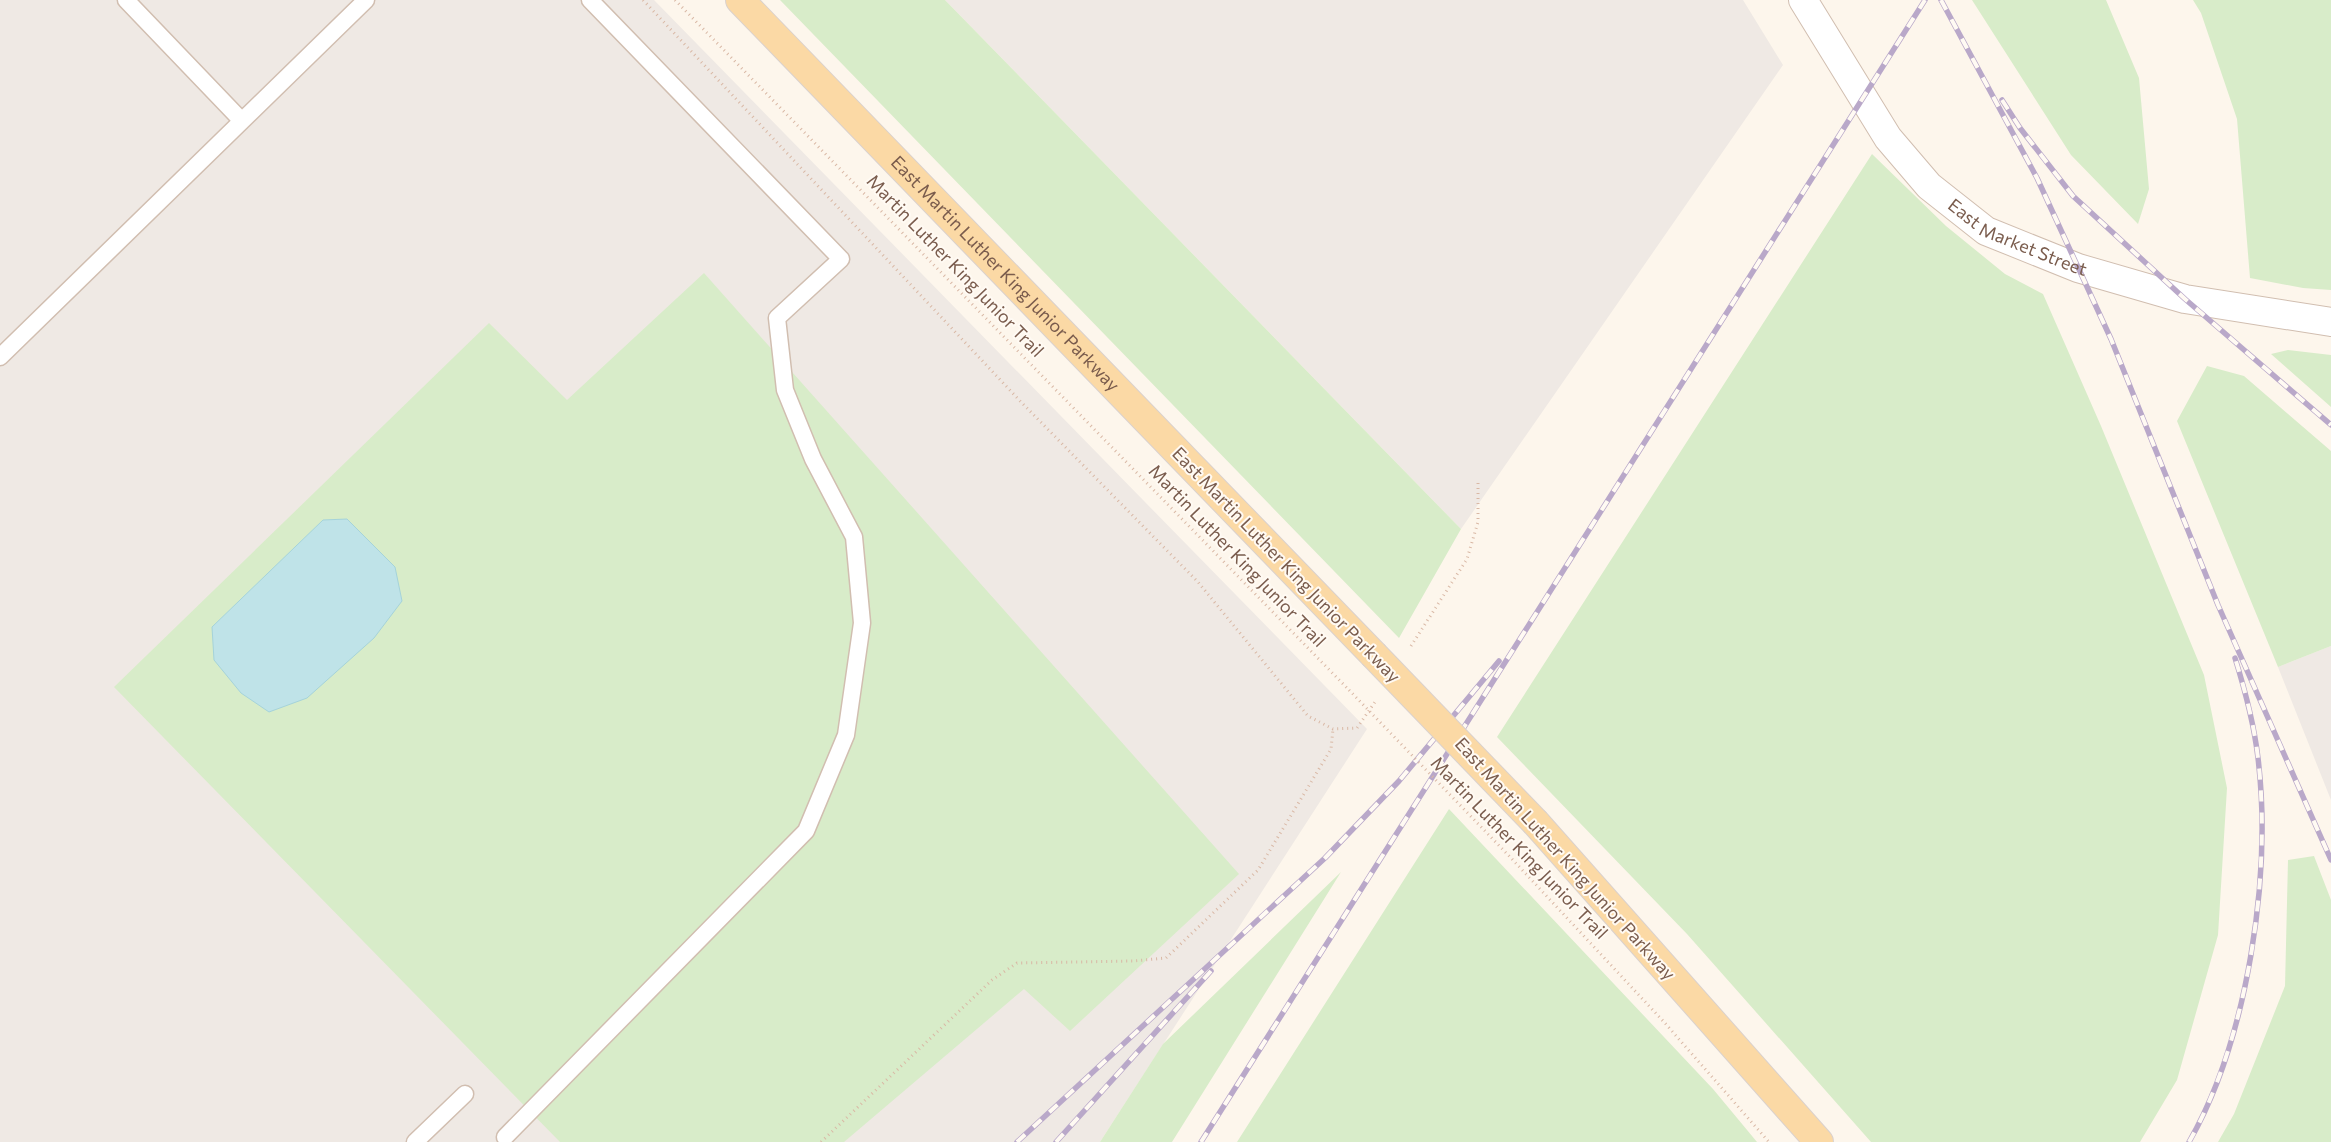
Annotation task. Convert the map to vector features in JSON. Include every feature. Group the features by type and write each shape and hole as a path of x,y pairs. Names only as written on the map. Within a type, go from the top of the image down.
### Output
{"main road":[{"name":"East Martin Luther King Junior Parkway","path":"740,0 1536,823 1819,1142"}],"street":[{"name":"East Market Street","path":"1803,0 1888,138 1929,186 1986,231 2078,268 2185,299 2331,322"}],"lane":[{"path":"126,0 242,121"},
{"path":"0,357 366,0"},
{"path":"505,1136 806,831 846,735 862,623 854,537 813,459 785,390 777,318 841,258 590,0"},
{"path":"415,1142 465,1094"}],"path":[{"path":"643,0 1022,403 1198,582 1308,716 1334,730 1357,728 1378,696"},
{"name":"Martin Luther King Junior Trail","path":"676,0 1512,859 1664,1022 1769,1142"},
{"path":"1409,648 1467,559 1478,522 1478,480"},
{"path":"821,1142 992,980 1017,963 1133,961 1166,958 1258,870 1332,749 1334,730"}],"shaded area":[{"path":"0,0 654,0 1367,729 1100,1142 0,1142"},
{"path":"945,0 1743,0 1783,65 1461,529"},
{"path":"2331,646 2331,800 2278,667"}],"green space":[{"path":"780,0 945,0 1461,529 1399,638"},
{"path":"1972,0 2106,0 2139,78 2149,189 2138,224 2071,155"},
{"path":"2193,0 2331,0 2331,290 2303,288 2250,278 2237,119 2201,13"},
{"path":"1872,154 1946,226 2005,274 2043,294 2101,426 2204,675 2227,788 2218,935 2177,1080 2140,1142 1871,1142 1687,934 1497,737"},
{"path":"704,273 1239,874 1070,1031 1024,989 844,1142 560,1142 114,687 489,323 567,400"},
{"path":"2288,350 2331,355 2331,407 2271,354"},
{"path":"2207,366 2244,376 2331,451 2331,646 2278,667 2177,421"},
{"path":"1449,809 1713,1089 1757,1142 1237,1142"},
{"path":"2314,856 2331,900 2331,1142 2218,1142 2234,1114 2285,986 2288,860"},
{"path":"1341,872 1172,1142 1100,1142 1163,1044"}],"water":[{"path":"347,519 395,567 402,601 374,638 307,698 269,712 241,693 214,660 212,627 323,520"}],"railway":[{"path":"1201,1142 1925,0"},
{"path":"1941,0 2037,178 2111,339 2218,605 2331,860"},
{"path":"2002,100 2020,128 2073,196 2185,299 2331,425"},
{"path":"2189,1142 2209,1101 2227,1055 2251,955 2258,904 2261,853 2261,804 2258,758 2249,707 2235,658"},
{"path":"1017,1142 1325,858 1399,781 1499,661"},
{"path":"1056,1142 1211,971"}]}
